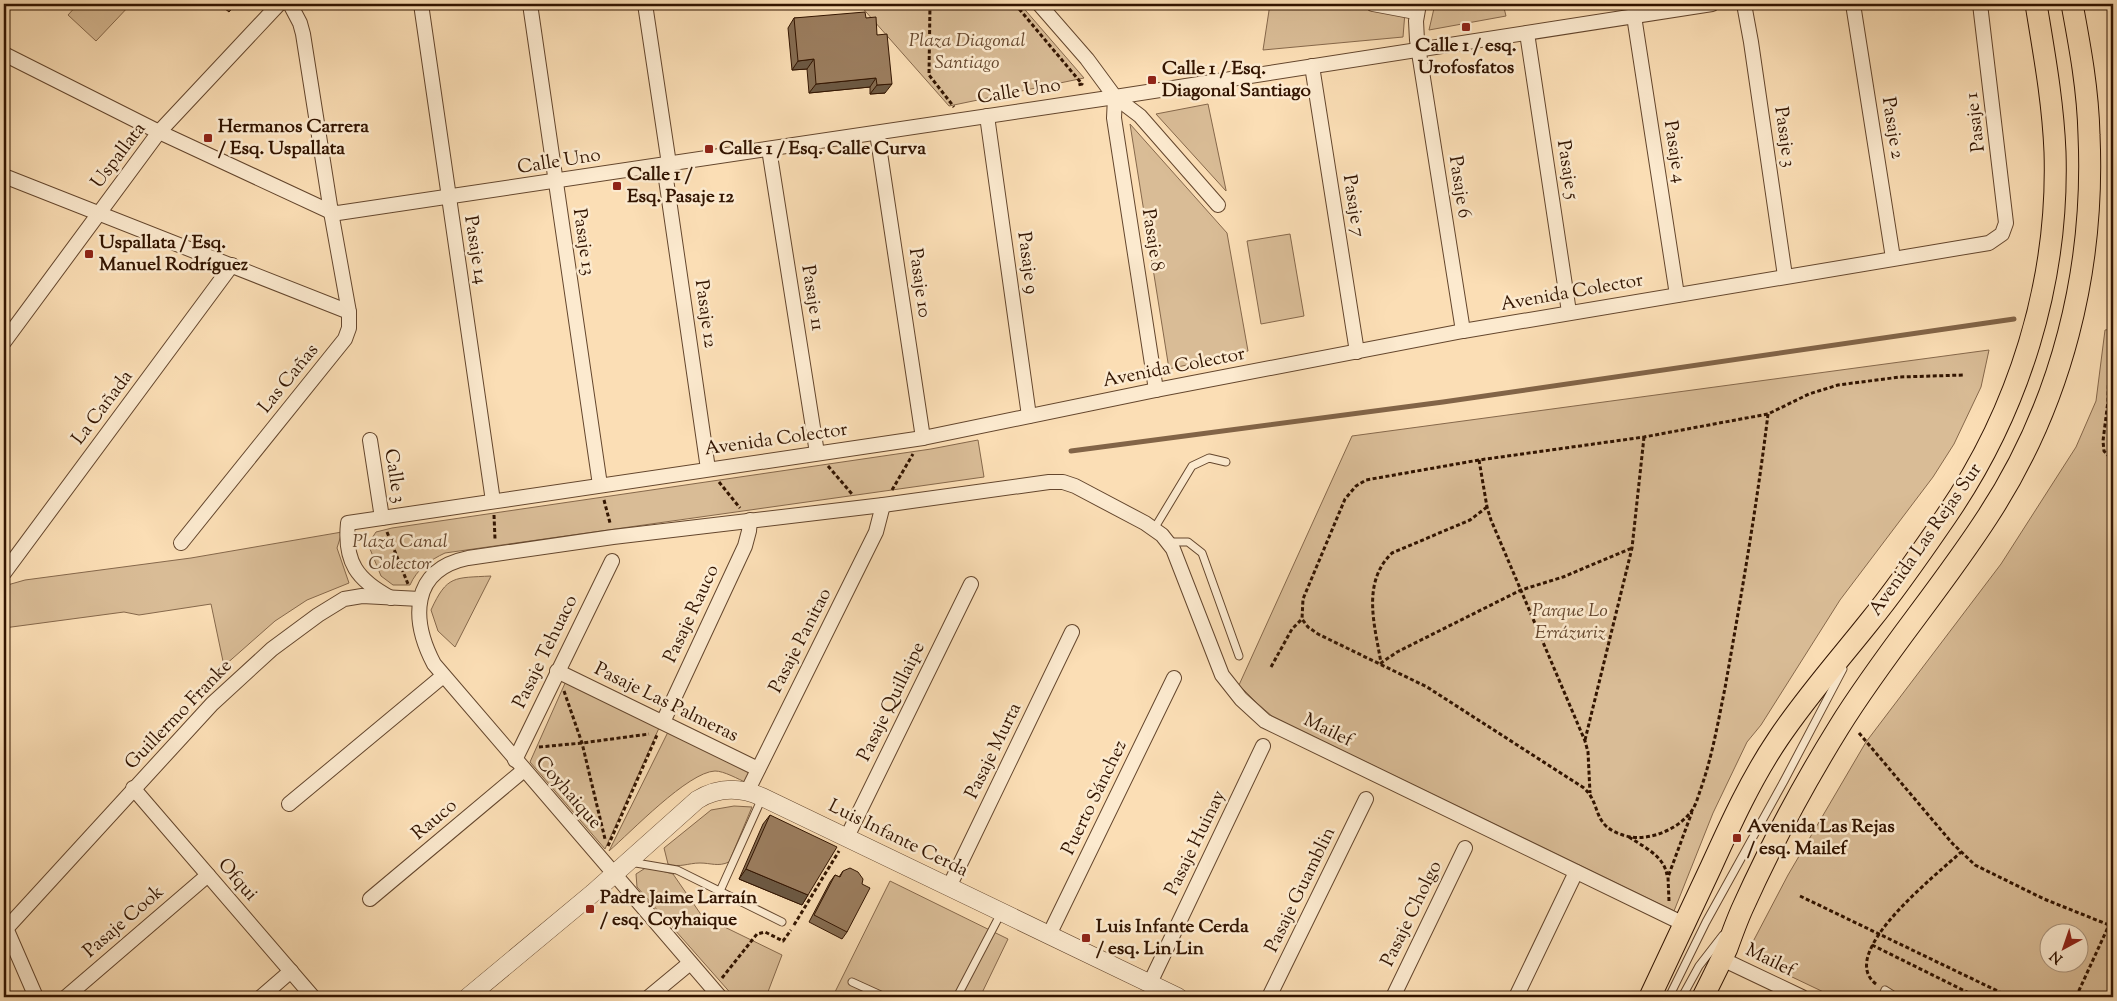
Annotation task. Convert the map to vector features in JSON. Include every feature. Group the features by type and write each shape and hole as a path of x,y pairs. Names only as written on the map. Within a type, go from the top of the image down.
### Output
{"main road":[{"name":"Avenida Las Rejas Sur","path":"1650,997 1675,920 1744,796 1776,743 1816,687 1870,621 1946,517 1982,459 2014,391 2036,322 2050,254 2055,170 2050,94 2036,4"},
{"name":"Avenida Las Rejas Sur","path":"1703,997 1722,959 1742,909 1795,804 1835,734 1880,666 1989,515 2014,472 2046,404 2060,364 2079,290 2089,208 2090,143 2087,97 2072,4"}],"street":[{"name":"Uspallata","path":"4,342 159,132 279,4"},
{"name":"Las Cañas","path":"181,543 345,340 349,328 349,312 303,34 300,23 290,4"},
{"name":"Pasaje 14","path":"421,4 493,501"},
{"name":"Pasaje 13","path":"530,4 600,485"},
{"name":"Pasaje 12","path":"645,4 669,164 666,179 708,469"},
{"path":"1039,4 1087,59 1114,96 1140,116 1218,205"},
{"path":"1373,4 1414,8"},
{"name":"Calle Uno","path":"331,212 345,213 770,149 878,132 963,113 987,116 1312,66 1634,16 1656,8 1712,4"},
{"name":"Pasaje 3","path":"1744,4 1784,276"},
{"name":"Pasaje 2","path":"1853,4 1894,258"},
{"name":"Pasaje 1","path":"1980,4 2006,217 2002,234"},
{"name":"Pasaje 6","path":"1414,8 1463,331"},
{"name":"Pasaje 4","path":"1634,16 1676,295"},
{"name":"Pasaje 5","path":"1527,32 1569,312"},
{"path":"4,54 159,132 331,212"},
{"name":"Pasaje 7","path":"1312,66 1357,352"},
{"name":"Pasaje 8","path":"1114,96 1114,118 1156,390"},
{"name":"Pasaje 9","path":"987,116 1029,416"},
{"name":"Pasaje 10","path":"878,132 923,438"},
{"name":"Pasaje 11","path":"770,149 817,453"},
{"path":"4,176 349,312"},
{"name":"Avenida Colector","path":"392,598 364,580 355,570 349,556 346,539 348,523 923,438 1156,390 1463,331 1989,243 2002,234"},
{"name":"La Cañada","path":"4,573 232,265"},
{"name":"Calle 3","path":"370,440 382,518"},
{"name":"Mailef","path":"883,505 1049,482 1063,482 1075,486 1154,529 1168,542 1173,550 1222,675 1241,699 1265,721 1675,920"},
{"path":"417,599 429,579 457,560 613,537 883,505"},
{"name":"Pasaje Panitao","path":"755,794 758,769 876,532 883,505"},
{"name":"Pasaje Rauco","path":"663,722 745,546 750,531 750,520"},
{"name":"Pasaje Tehuaco","path":"520,760 557,671 612,561"},
{"name":"Pasaje Quillaipe","path":"846,838 971,584"},
{"name":"Guillermo Franke","path":"5,929 133,788 219,698 272,649 318,615 344,599 353,596 417,599"},
{"name":"Coyhaique","path":"417,599 422,636 427,651 442,676 520,760 613,874 720,997"},
{"name":"Pasaje Murta","path":"949,887 1072,632"},
{"name":"Pasaje Las Palmeras","path":"557,671 758,769"},
{"path":"289,804 442,676"},
{"name":"Puerto Sánchez","path":"1049,935 1174,678"},
{"name":"Pasaje Huinay","path":"1150,984 1263,746"},
{"name":"Rauco","path":"370,899 520,760"},
{"name":"Ofqui","path":"133,788 313,997"},
{"name":"Luis Infante Cerda","path":"468,997 697,800 705,795 724,790 755,794 1178,997"},
{"name":"Pasaje Guamblin","path":"1269,997 1366,798"},
{"name":"Pasaje Cholgo","path":"1393,997 1465,848"},
{"path":"1516,997 1576,872"},
{"name":"Pasaje Cook","path":"66,997 208,875"},
{"path":"5,929 36,997"},
{"name":"Mailef","path":"1722,959 1802,997"},
{"path":"649,997 690,963"},
{"path":"260,997 291,971"}],"lane":[{"path":"1154,529 1192,466 1209,458 1226,462"},
{"path":"1168,542 1188,542 1202,553 1239,656"},
{"path":"1669,997 1706,922 1784,781 1825,700 1870,621"},
{"path":"720,891 755,794"},
{"path":"627,862 677,870 782,922"},
{"path":"1682,997 1699,966 1742,909"},
{"path":"957,997 1001,912"},
{"path":"852,982 885,997"},
{"path":"1883,994 1896,997"}],"path":[{"path":"930,4 929,75 954,107 963,113"},
{"path":"1014,4 1082,84 1073,86"},
{"path":"954,107 963,113"},
{"path":"2113,353 2109,363 2108,401 2103,441 2104,451 2113,461"},
{"path":"1590,794 1427,687 1341,646 1308,627 1302,619 1303,600 1345,499 1356,486 1366,480 1480,460 1644,437 1768,414 1809,394 1838,385 1900,377 1964,375"},
{"path":"1668,877 1708,764 1721,710 1761,475 1768,414"},
{"path":"1585,741 1632,548 1644,437"},
{"path":"883,505 923,438"},
{"path":"817,453 863,508"},
{"path":"1480,460 1487,507 1498,538 1585,741 1588,752 1590,794 1600,821 1610,830 1626,836 1639,838 1654,836 1675,825 1693,809"},
{"path":"708,469 750,520"},
{"path":"493,501 496,554"},
{"path":"1380,663 1372,589 1382,563 1392,553 1470,520 1487,507"},
{"path":"382,518 417,599"},
{"path":"1380,663 1397,652 1521,590 1563,577 1632,548"},
{"path":"1272,667 1292,629 1302,619"},
{"path":"520,760 582,743 659,732 607,849 582,743 557,671"},
{"path":"1859,732 1961,852 1975,865 2044,899 2109,925"},
{"path":"1626,836 1659,858 1666,866 1670,900 1675,920"},
{"path":"1883,994 1865,970 1868,951 1879,934 1904,905 1961,852"},
{"path":"1800,896 2010,997"},
{"path":"2076,997 2113,916"},
{"path":"1872,945 1977,997"}],"green space":[{"path":"78,4 131,4 96,41 68,15"},
{"name":"Plaza Diagonal Santiago","path":"859,4 1020,4 1084,78 949,106"},
{"path":"1270,4 1346,4 1405,12 1403,37 1263,50"},
{"path":"1435,4 1503,4 1506,16 1429,30"},
{"path":"1208,104 1226,190 1226,191 1156,114"},
{"path":"1130,124 1227,233 1248,351 1169,369"},
{"path":"1290,234 1304,316 1261,324 1247,241"},
{"path":"2113,329 2113,997 1834,997 1746,955 1788,875 1866,742 2001,564 2076,447 2096,401 2105,330"},
{"name":"Parque Lo Errázuriz","path":"1989,350 1981,387 1954,444 1933,477 1840,600 1761,725 1747,742 1713,813 1674,911 1273,717 1239,685 1352,436"},
{"name":"Plaza Canal Colector","path":"978,440 984,477 445,553 424,566 416,574 410,585 393,585 381,576 368,544 376,532 392,528 931,449"},
{"name":"Plaza Canal Colector","path":"342,532 337,548 349,583 307,600 275,621 224,666 211,604 139,615 124,612 4,628 4,586 25,580 191,558"},
{"path":"491,576 455,647 438,631 431,610 447,584 460,578"},
{"path":"566,681 659,728 605,849 530,762"},
{"path":"668,732 753,770 747,783 719,771 704,774 690,781 660,804 609,851"},
{"path":"734,806 752,807 729,862 718,865 700,863 676,866 668,864 664,848 711,810"},
{"path":"647,867 673,874 702,916 782,955 766,997 734,997 637,887 636,874"},
{"path":"890,881 1008,939 980,997 845,997 835,992"}],"building":[{"path":"865,12 866,18 876,17 877,35 887,34 892,84 877,85 876,78 816,84 814,59 798,61 794,18"},
{"path":"770,815 837,847 808,895 746,869"},
{"path":"850,868 858,872 863,879 862,884 870,888 847,932 814,915 835,875 840,877 843,871"}],"waterway":[{"path":"1071,451 1443,402 2014,319"}],"place":[{"name":"Calle 1 / esq. Urofosfatos","path":"1466,27"},
{"name":"Calle 1 / Esq. Diagonal Santiago","path":"1152,80"},
{"name":"Hermanos Carrera / Esq. Uspallata","path":"208,138"},
{"name":"Calle 1 / Esq. Calle Curva","path":"709,149"},
{"name":"Calle 1 / Esq. Pasaje 12","path":"617,186"},
{"name":"Uspallata / Esq. Manuel Rodríguez","path":"89,254"},
{"name":"Avenida Las Rejas / esq. Mailef","path":"1737,838"},
{"name":"Padre Jaime Larraín / esq. Coyhaique","path":"590,909"},
{"name":"Luis Infante Cerda / esq. Lin Lin","path":"1086,938"}]}
